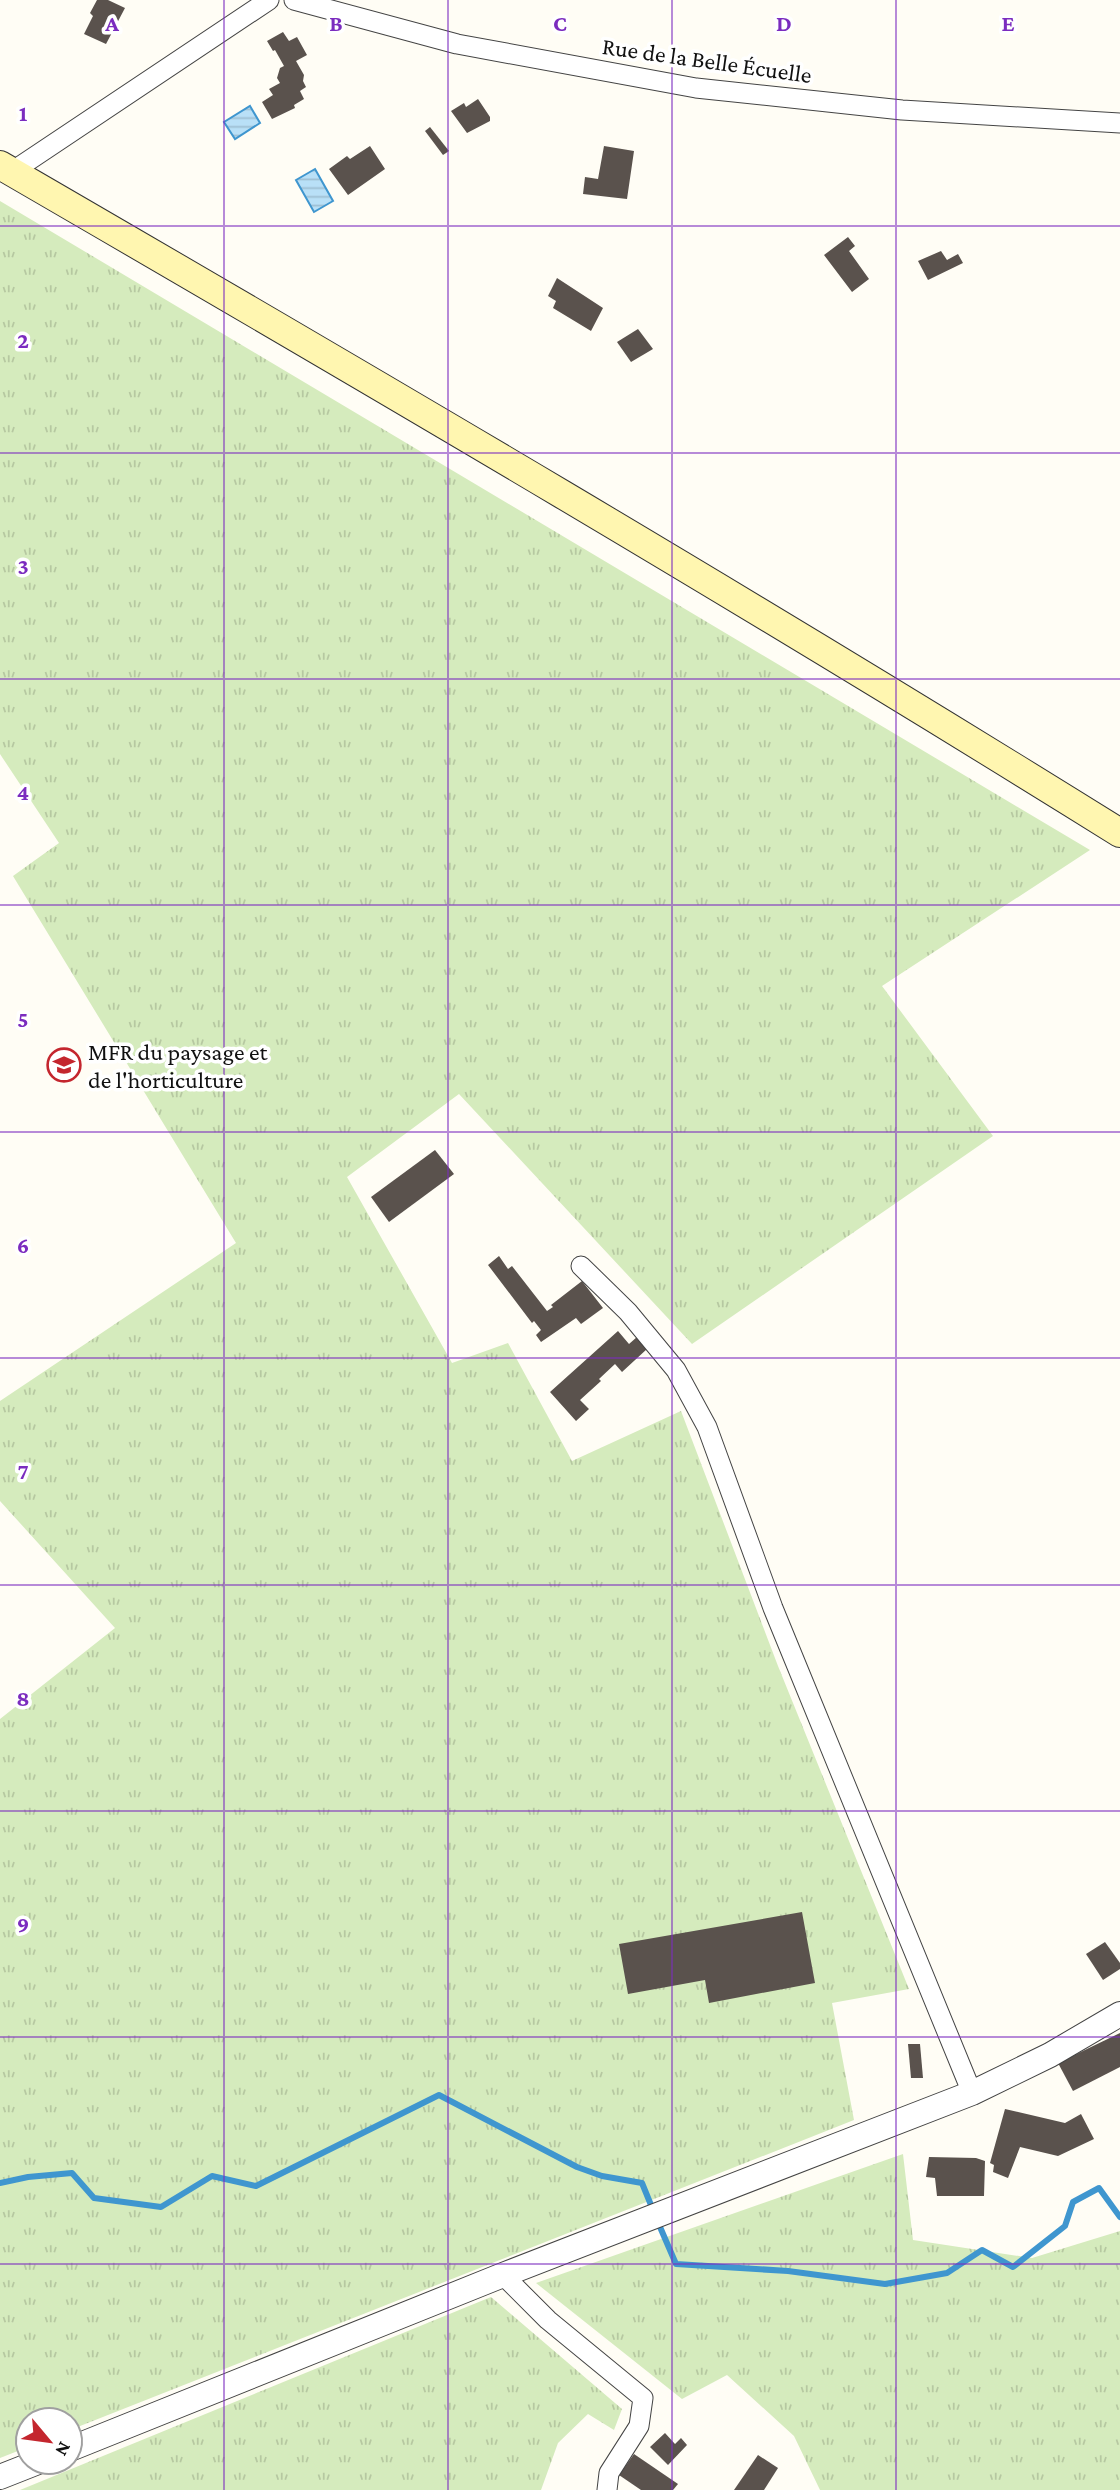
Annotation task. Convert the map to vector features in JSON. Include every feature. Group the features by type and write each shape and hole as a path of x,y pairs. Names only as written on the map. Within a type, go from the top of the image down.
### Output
{"main road":[{"path":"7,169 572,499 898,695 1120,833"}],"street":[{"path":"7,169 22,165 269,0"},
{"name":"Rue de la Belle Écuelle","path":"295,0 457,44 696,88 902,110 1120,123"},
{"path":"581,1266 628,1312 676,1370 707,1427 773,1608 972,2093"},
{"path":"84,2443 503,2274 972,2093 1050,2055 1120,2014"},
{"path":"503,2274 548,2320 643,2398 639,2426 609,2473 607,2490"}],"green space":[{"path":"0,201 1090,850 882,986 993,1136 692,1344 459,1094 347,1177 452,1363 508,1343 572,1461 681,1411 778,1666 909,1989 832,2003 854,2120 84,2424 84,2406 14,2406 14,2452 0,2458 0,1719 115,1628 0,1501 0,1401 236,1243 13,876 59,843 0,754"},
{"path":"903,2154 913,2240 1032,2258 1120,2231 1120,2490 820,2490 794,2436 727,2375 682,2399 536,2283"},
{"path":"491,2297 622,2409 614,2430 588,2414 558,2443 541,2490 20,2490 54,2476 84,2476 84,2464"}],"water":[{"path":"250,106 260,123 235,139 224,122"},
{"path":"315,169 333,201 314,212 296,180"}],"building":[{"path":"97,0 108,0 125,8 106,44 84,34"},
{"path":"283,32 289,41 297,37 307,55 296,61 304,75 306,87 300,91 304,99 294,105 295,108 272,119 262,102 273,95 269,89 280,83 277,78 280,68 284,66 267,41"},
{"path":"478,99 490,121 467,133 451,111 464,103 466,107"},
{"path":"430,127 449,151 443,155 425,131"},
{"path":"370,146 385,169 348,195 329,169 347,156 350,159"},
{"path":"604,146 634,151 627,199 583,194 585,177 598,179"},
{"path":"848,237 855,246 849,251 869,279 852,292 824,255"},
{"path":"941,251 947,260 958,254 963,263 928,280 918,261"},
{"path":"557,278 603,308 591,331 553,308 556,301 548,296"},
{"path":"638,329 653,349 631,362 617,342"},
{"path":"435,1150 454,1174 389,1222 371,1197"},
{"path":"499,1256 508,1269 512,1266 547,1311 582,1281 603,1308 581,1324 576,1318 541,1342 536,1335 541,1330 534,1321 532,1323 488,1265"},
{"path":"618,1331 629,1344 637,1337 647,1349 622,1372 615,1364 599,1379 601,1381 580,1400 589,1409 576,1421 550,1392"},
{"path":"802,1912 815,1983 709,2003 705,1980 628,1994 619,1944"},
{"path":"1105,1942 1120,1963 1120,1969 1103,1980 1086,1954"},
{"path":"1120,2033 1120,2067 1073,2091 1058,2063"},
{"path":"908,2044 920,2044 923,2078 911,2078"},
{"path":"1005,2109 1065,2123 1081,2114 1094,2139 1058,2156 1020,2147 1008,2178 993,2172 994,2165 990,2163"},
{"path":"929,2157 976,2158 985,2161 984,2196 937,2196 935,2178 926,2177"},
{"path":"665,2433 675,2444 681,2438 687,2445 668,2465 650,2447"},
{"path":"634,2454 678,2484 673,2490 641,2490 619,2475"},
{"path":"758,2455 778,2468 764,2490 734,2490"}],"waterway":[{"path":"0,2183 72,2173 94,2198 161,2207 212,2176 256,2186 439,2095 577,2167 602,2176 642,2183 653,2210"},
{"path":"657,2220 676,2264 788,2271 885,2284 947,2273 982,2250 1013,2267 1065,2226 1073,2202 1099,2188 1120,2217"}],"place":[{"name":"MFR du paysage et de l'horticulture","path":"64,1065"}]}
